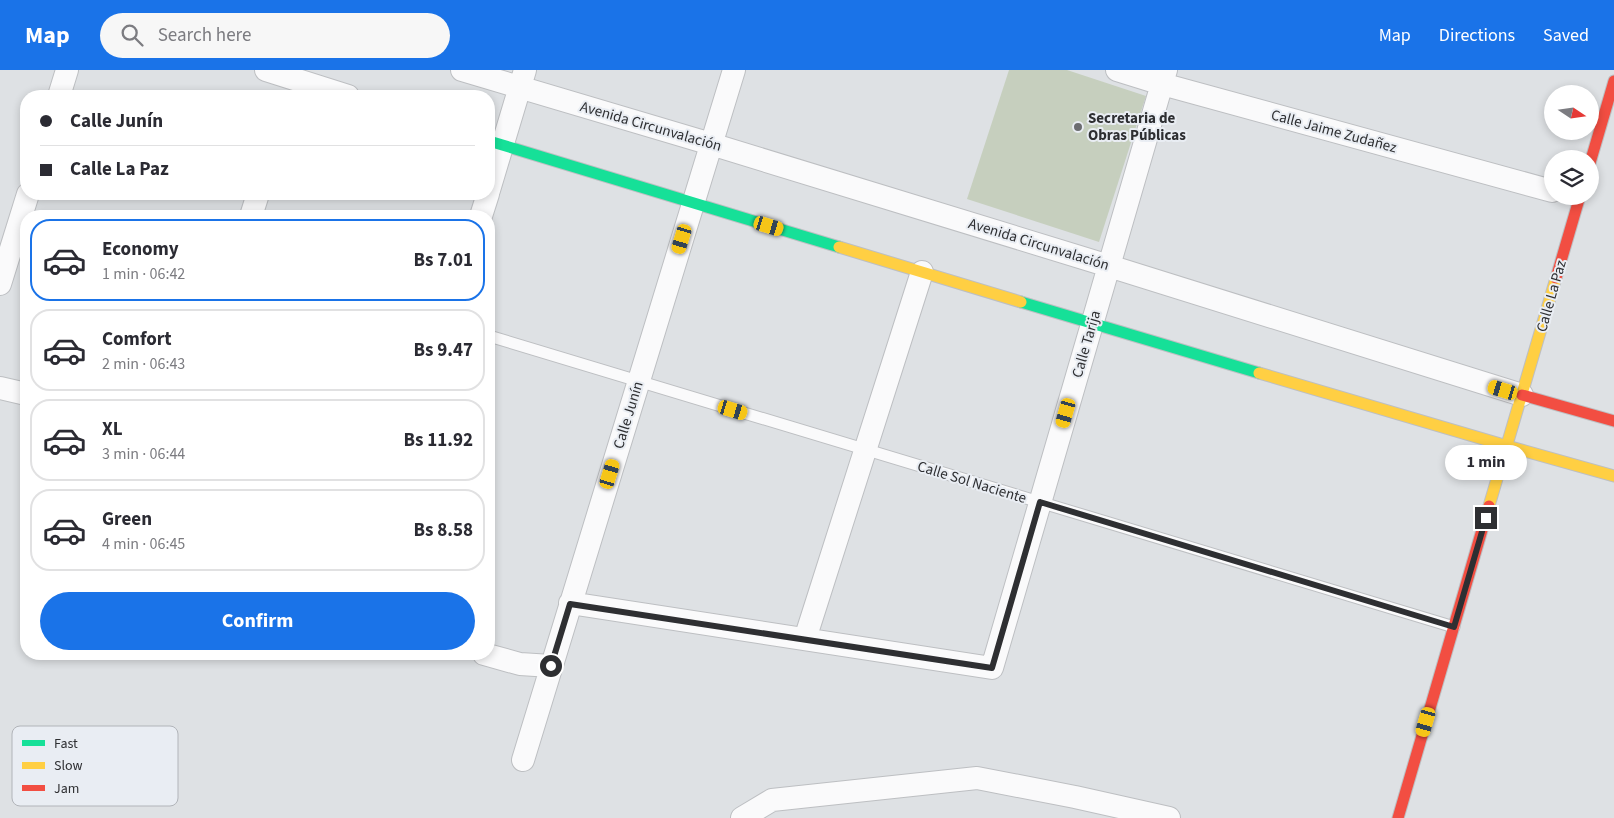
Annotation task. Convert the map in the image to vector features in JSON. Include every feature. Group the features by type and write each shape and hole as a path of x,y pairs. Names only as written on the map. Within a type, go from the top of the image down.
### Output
{"street":[{"path":"61,90 67,70"},
{"path":"266,70 292,82 324,90"},
{"name":"Avenida Circunvalación","path":"462,70 523,79 711,144 1522,395 1614,421"},
{"name":"Calle Junín","path":"523,760 734,70"},
{"name":"Calle Jaime Zudañez","path":"1116,70 1164,77 1544,189"},
{"name":"Calle Tarija","path":"570,604 992,668 1164,77"},
{"path":"523,79 496,144 1092,323 1614,476"},
{"path":"1594,150 1614,81"},
{"name":"Calle La Paz","path":"1507,446 1575,205"},
{"path":"0,284 20,220"},
{"path":"805,640 922,272"},
{"path":"0,388 20,393"},
{"path":"1398,818 1507,446"},
{"path":"495,657 520,664 551,666"},
{"path":"742,818 772,800 977,778 1168,818"}],"lane":[{"name":"Calle Sol Naciente","path":"495,338 1454,627"}],"green space":[{"path":"1009,70 1067,70 1146,96 1099,242 967,199"}],"traffic: fast":[{"path":"495,143 839,247"},
{"path":"1021,302 1259,373"}],"traffic: slow":[{"path":"839,247 1021,302"},
{"path":"1489,506 1556,278"},
{"path":"1259,373 1614,476"}],"traffic: jam":[{"path":"1594,150 1614,81"},
{"path":"1556,278 1577,205"},
{"path":"1522,395 1614,421"},
{"path":"1398,818 1489,506"}],"place":[{"name":"Secretaria de Obras Públicas","path":"1078,127"}],"route":[{"path":"551,666 570,604 992,668 1040,502 1454,627 1486,518"}]}
